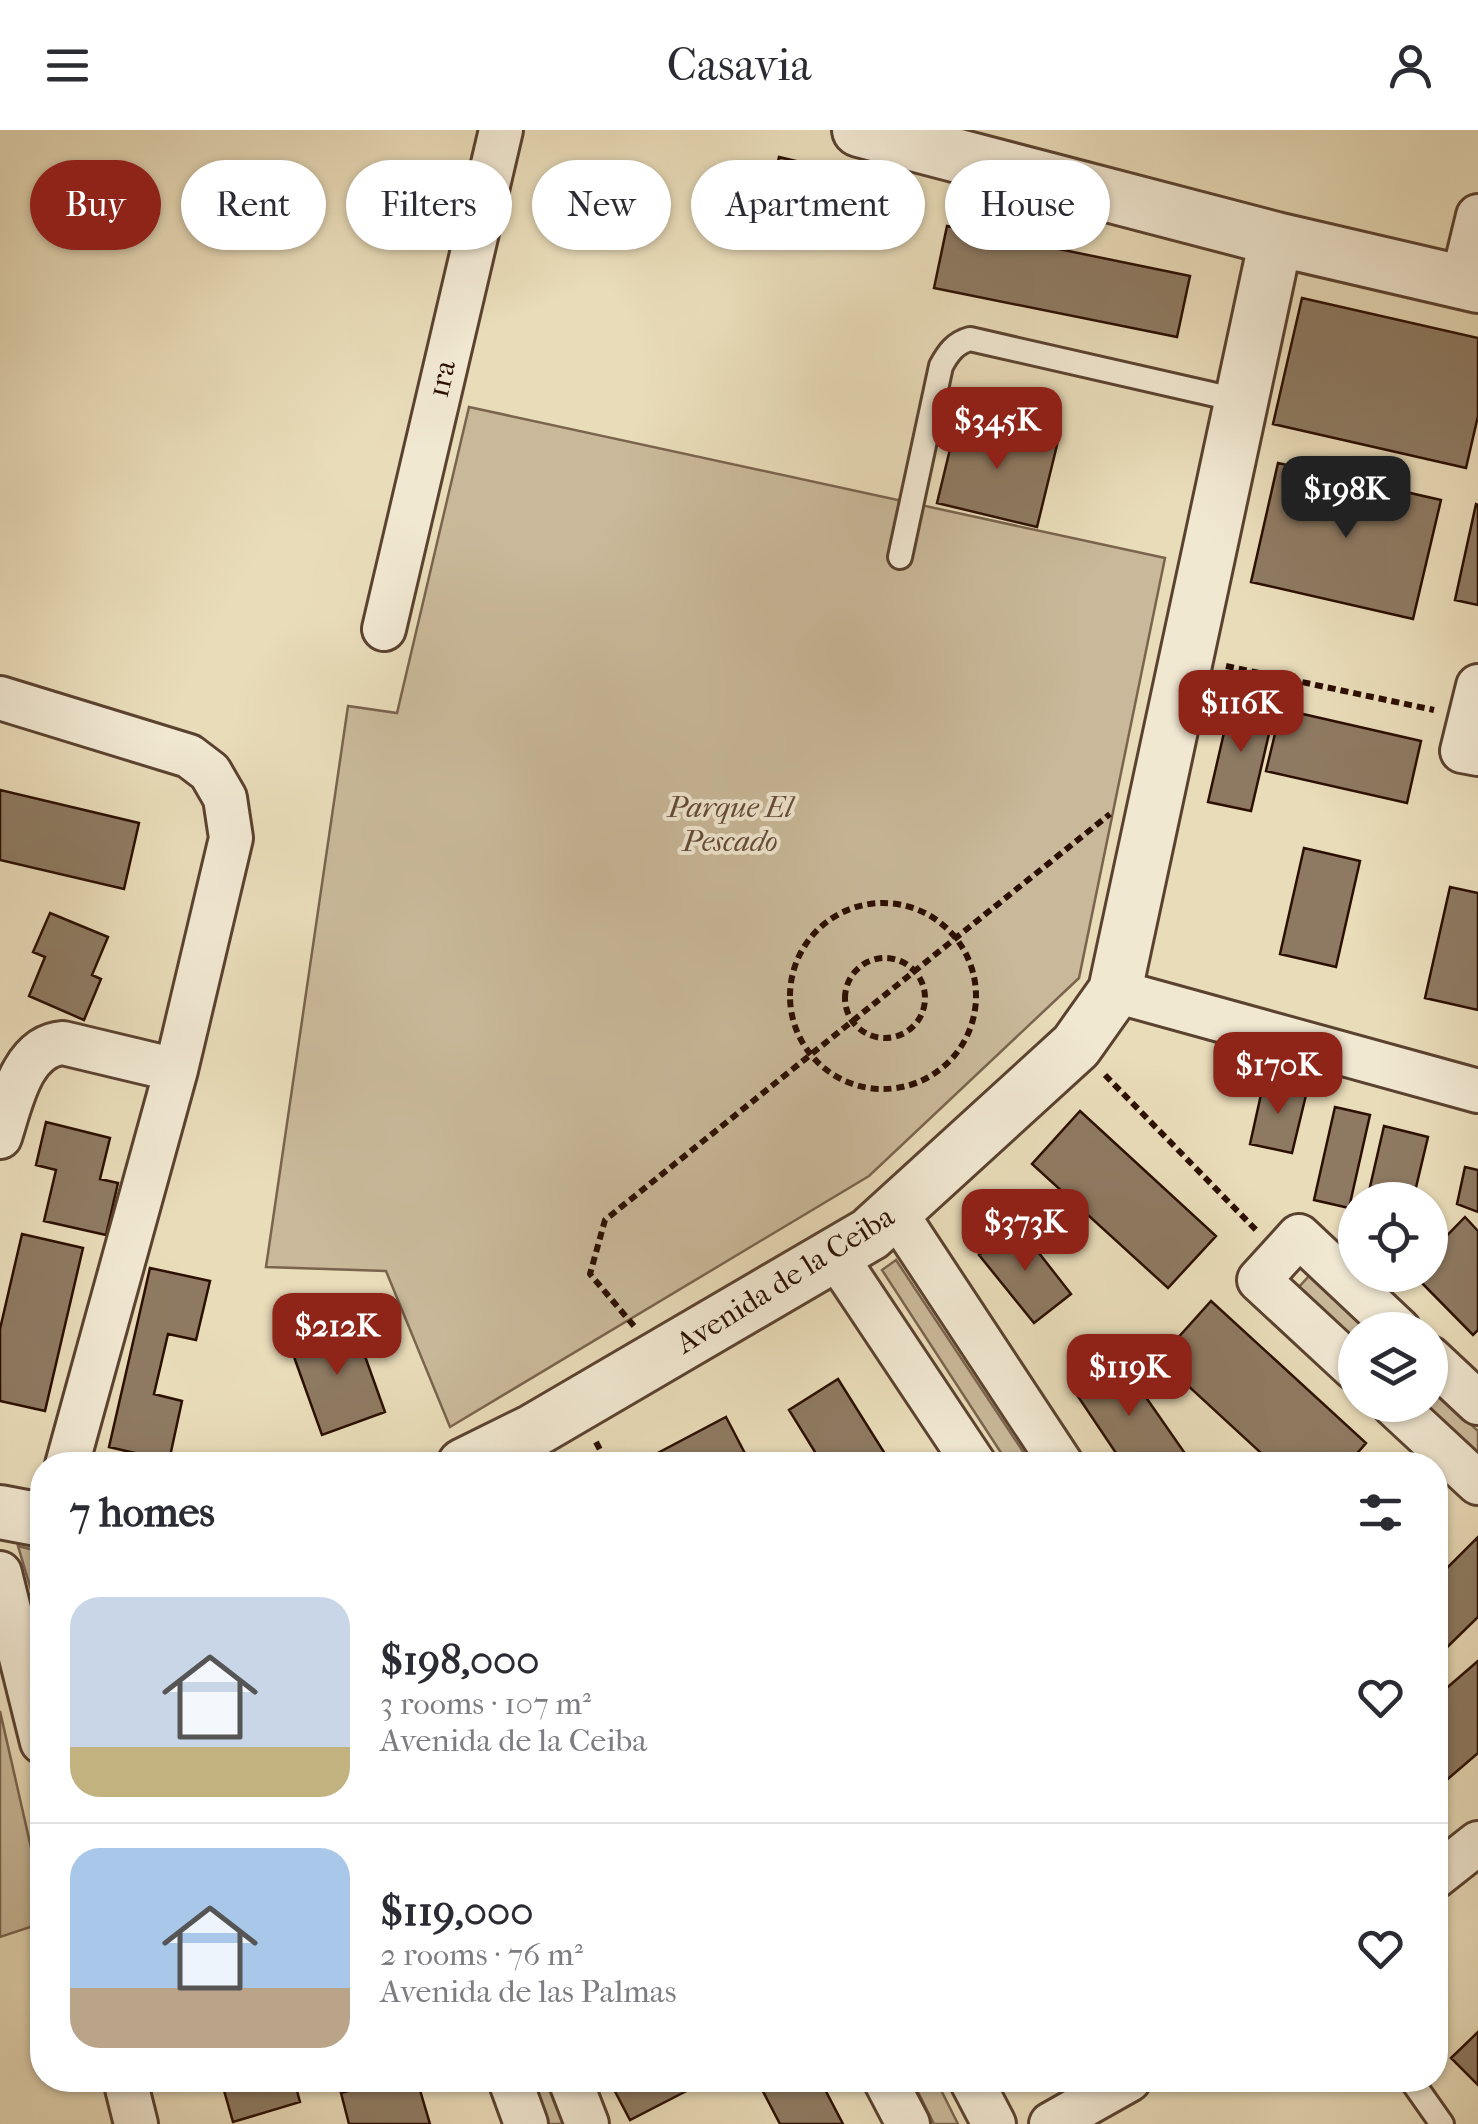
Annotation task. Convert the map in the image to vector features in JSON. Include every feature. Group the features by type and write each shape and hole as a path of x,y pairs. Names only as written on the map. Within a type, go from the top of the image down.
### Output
{"street":[{"name":"1ra","path":"384,628 501,130"},
{"path":"859,130 1276,240 1470,284 1478,216"},
{"name":"Avenida de la Ceiba","path":"491,1452 533,1432 870,1234 1076,1046 1114,991 1276,240"},
{"path":"0,698 189,756 210,772 225,798 231,838 176,1070 71,1452"},
{"path":"1114,991 1478,1091"},
{"path":"0,1137 30,1061 51,1044 62,1042 176,1070"},
{"path":"896,1213 1053,1452"},
{"path":"1338,1353 1259,1280 1299,1236 1381,1312"},
{"path":"835,1255 965,1452"},
{"path":"1448,1375 1478,1403"},
{"path":"1412,1422 1444,1452"},
{"path":"1448,1456 1478,1484"},
{"path":"0,1512 30,1518"},
{"path":"0,1572 30,1633"},
{"path":"1448,1867 1478,1843"},
{"path":"128,2092 136,2124"},
{"path":"514,2092 526,2124"},
{"path":"575,2092 587,2124"},
{"path":"892,2092 908,2124"},
{"path":"977,2092 994,2124"},
{"path":"1051,2124 1108,2092"}],"lane":[{"path":"900,557 940,366 961,342 970,340 1242,401"},
{"path":"1419,2092 1442,2124"}],"path":[{"path":"1186,658 1475,719"},
{"path":"661,1356 590,1274 605,1220 1162,773"},
{"path":"897,903 927,914 955,938 969,959 976,990 973,1022 960,1049 939,1070 913,1085 883,1090 853,1085 827,1071 810,1054 793,1022 790,992 796,962 812,936 836,915 866,904 897,903"},
{"path":"877,959 904,963 914,971 925,996 923,1009 908,1031 882,1038 870,1036 852,1021 845,995 855,971 877,959"},
{"path":"1076,1046 1281,1256"}],"green space":[{"name":"Parque El Pescado","path":"469,407 1165,558 1079,978 869,1176 450,1427 386,1271 266,1267 348,706 397,713"},
{"path":"896,1260 1023,1452 1001,1452 882,1270"},
{"path":"1310,1275 1350,1312 1338,1312 1338,1327 1297,1289"},
{"path":"1448,1404 1478,1431 1478,1457 1440,1422 1448,1422"},
{"path":"18,1546 30,1549 30,1586"},
{"path":"0,1711 30,1843 30,1927 0,1937"},
{"path":"534,2092 555,2092 567,2124 546,2124"},
{"path":"918,2092 942,2092 958,2124 934,2124"}],"building":[{"path":"945,236 945,250 1064,250 1190,276 1177,337 934,288"},
{"path":"1302,298 1478,338 1478,416 1466,468 1273,424"},
{"path":"958,416 1058,441 1037,527 937,503"},
{"path":"1278,463 1441,500 1413,619 1251,582"},
{"path":"1478,505 1478,605 1455,600"},
{"path":"1232,698 1275,708 1251,811 1208,802"},
{"path":"1281,709 1421,741 1407,803 1266,771"},
{"path":"0,790 139,823 124,889 0,860"},
{"path":"1304,848 1360,861 1336,967 1280,954"},
{"path":"1450,887 1478,893 1478,1010 1425,998"},
{"path":"50,913 108,937 92,975 101,979 84,1020 29,996 45,957 33,952"},
{"path":"1264,1081 1307,1091 1292,1153 1250,1144"},
{"path":"1335,1107 1370,1115 1355,1182 1338,1182 1338,1205 1314,1200"},
{"path":"1080,1111 1216,1236 1168,1288 1032,1164"},
{"path":"46,1122 110,1138 100,1179 118,1183 106,1235 44,1221 56,1170 36,1165"},
{"path":"1384,1126 1428,1137 1417,1182 1371,1182"},
{"path":"1465,1167 1478,1170 1478,1212 1457,1204"},
{"path":"1465,1217 1478,1231 1478,1330 1473,1335 1431,1292 1448,1292 1448,1234"},
{"path":"1017,1225 1071,1294 1034,1323 979,1255"},
{"path":"22,1234 83,1248 45,1411 0,1401 0,1329"},
{"path":"150,1268 210,1281 196,1340 168,1334 154,1394 182,1401 171,1452 130,1452 109,1447"},
{"path":"1211,1301 1338,1417 1338,1422 1343,1422 1366,1443 1358,1452 1260,1452 1159,1359"},
{"path":"352,1320 385,1412 322,1435 289,1343"},
{"path":"1120,1360 1184,1452 1115,1452 1071,1386"},
{"path":"838,1379 884,1452 815,1452 789,1410"},
{"path":"726,1417 744,1452 660,1452"},
{"path":"1478,1537 1478,1617 1448,1646 1448,1567"},
{"path":"1478,1661 1478,1753 1448,1779 1448,1687"},
{"path":"1478,2032 1478,2085 1451,2058"},
{"path":"224,2092 297,2092 300,2102 233,2122"},
{"path":"421,2092 430,2124 349,2124 341,2093"},
{"path":"615,2092 684,2092 630,2120"},
{"path":"763,2092 826,2092 843,2124 780,2124"}]}
